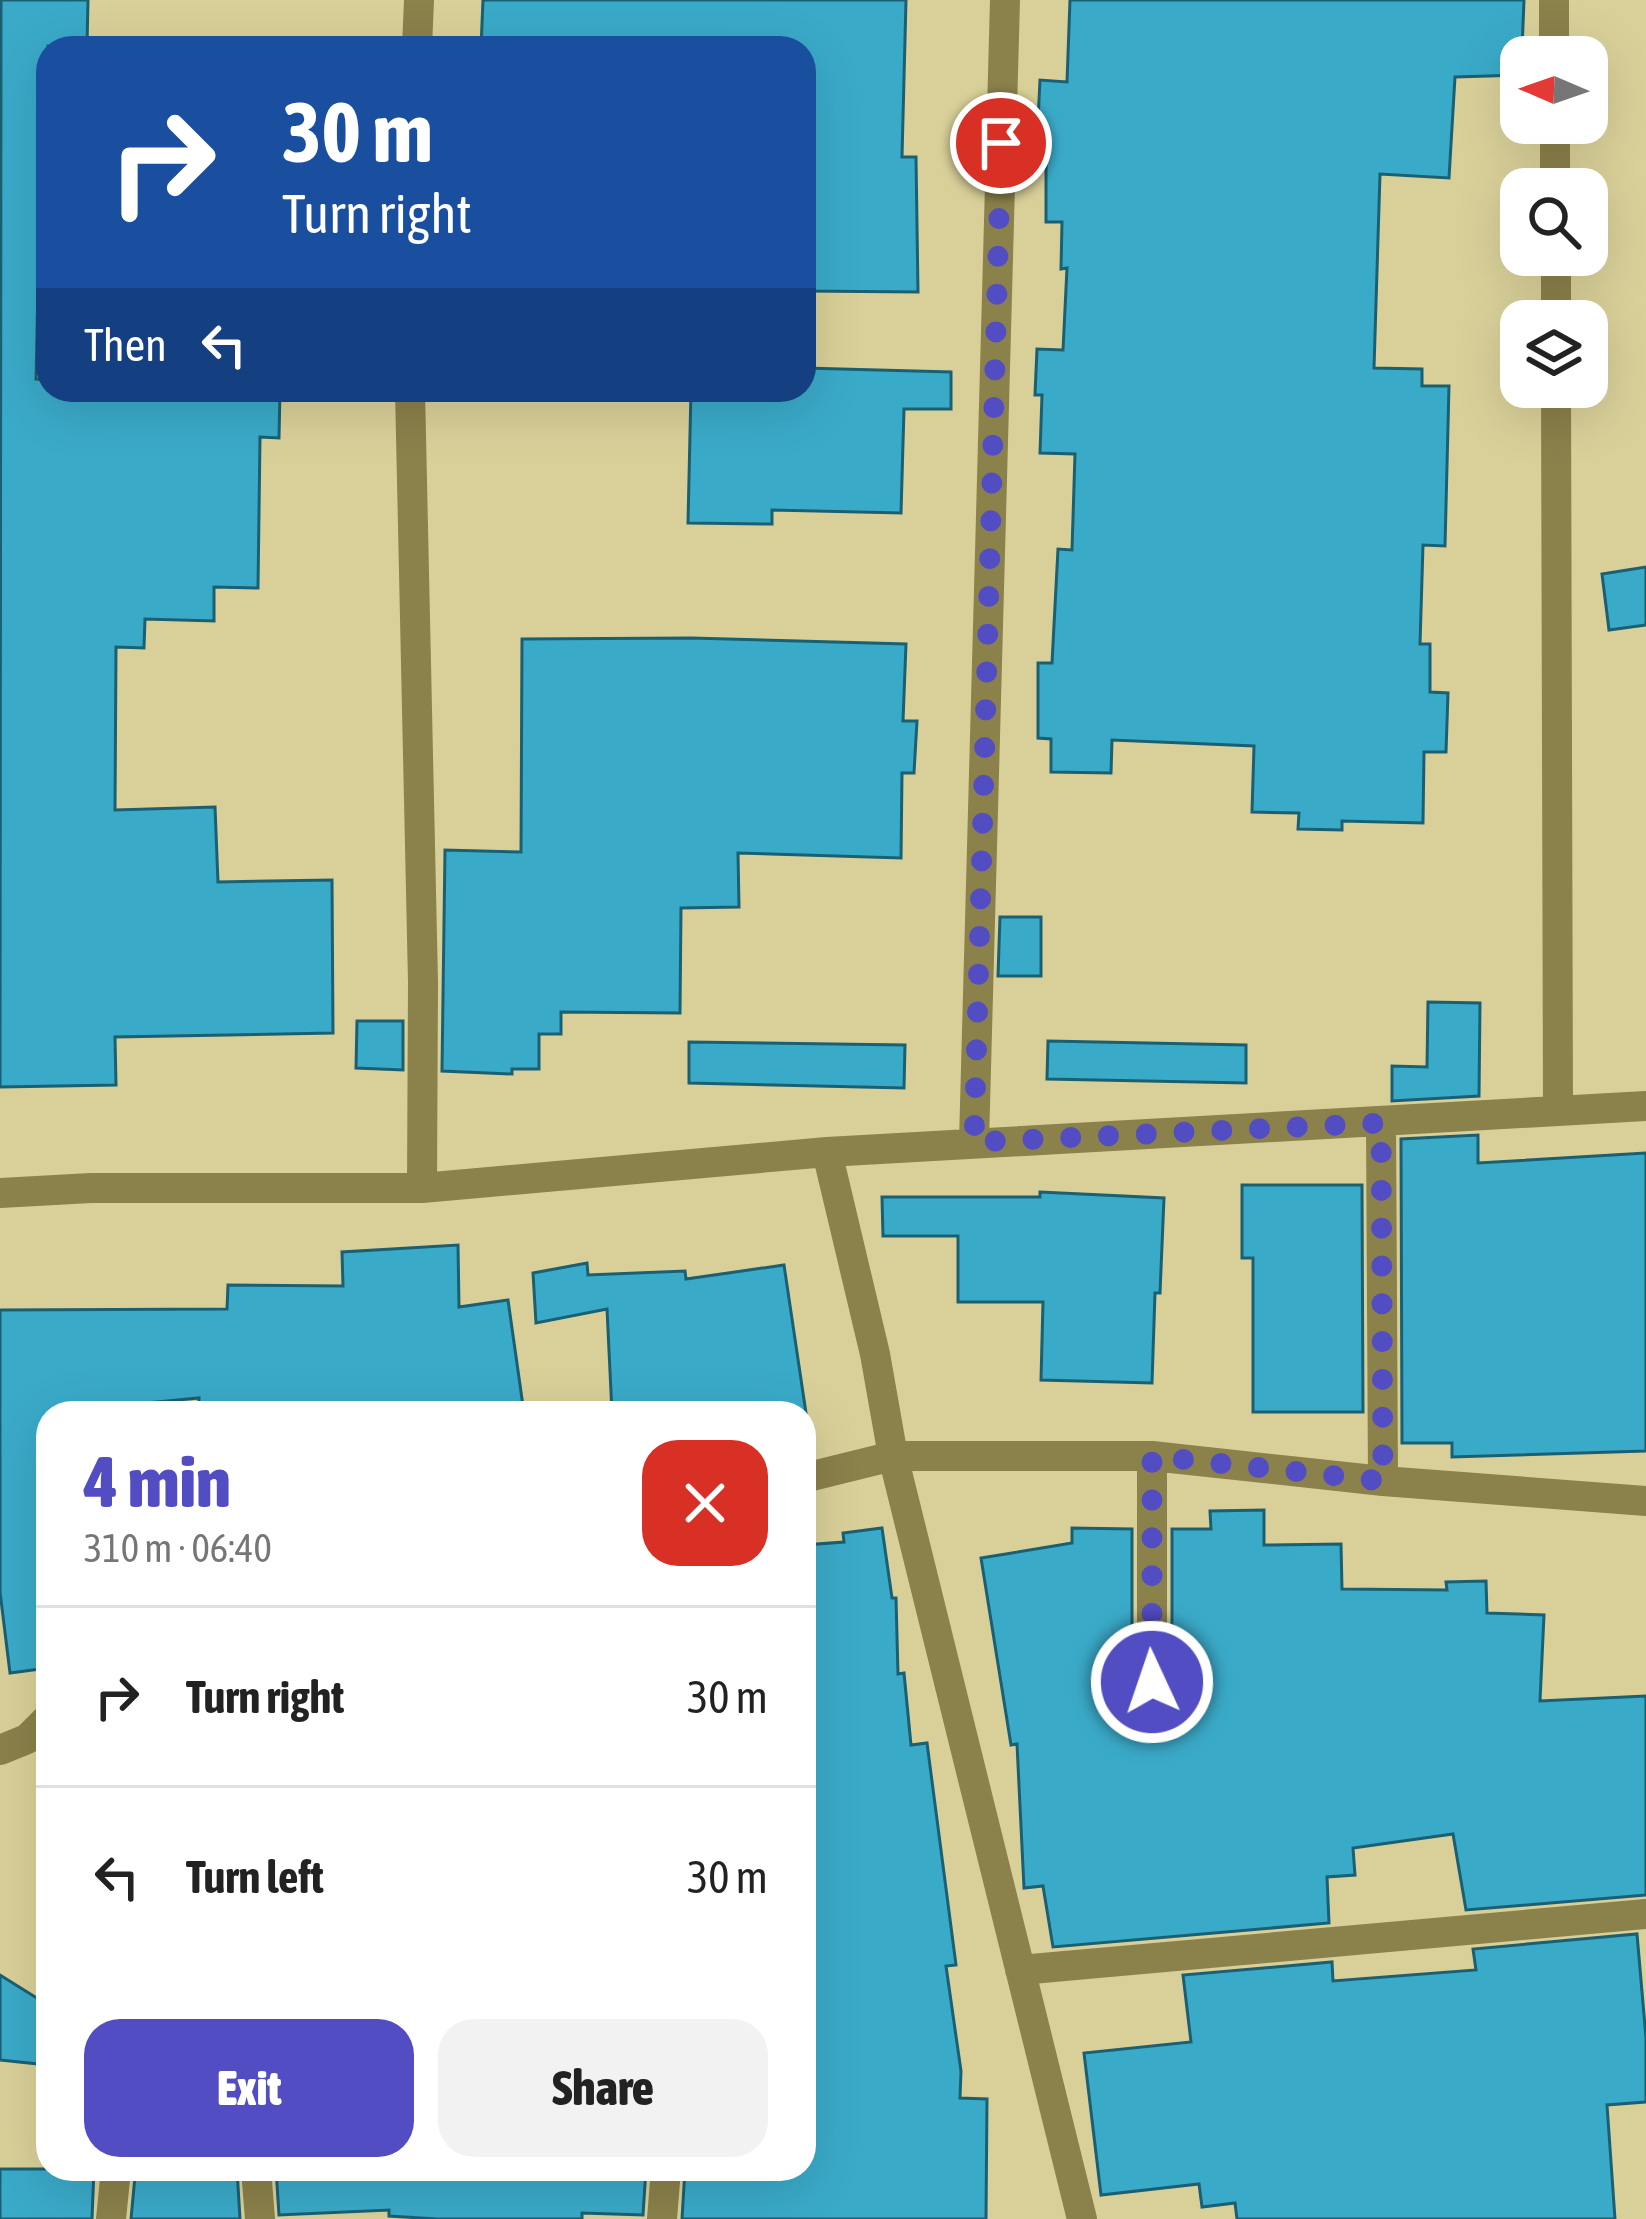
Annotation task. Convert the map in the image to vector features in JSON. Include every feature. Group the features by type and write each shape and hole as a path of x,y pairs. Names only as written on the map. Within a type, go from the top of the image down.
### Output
{"street":[{"path":"418,36 419,0"},
{"path":"974,1142 1006,0"},
{"path":"1554,0 1554,36"},
{"path":"410,402 423,982 422,1188"},
{"path":"1556,408 1558,1109"},
{"path":"0,1193 91,1188 422,1188 974,1142 1646,1106"},
{"path":"1381,1123 1383,1481"},
{"path":"827,1152 893,1456 1082,2219"},
{"path":"816,1475 893,1456 1152,1456 1383,1481 1646,1501"},
{"path":"1152,1456 1152,1682"},
{"path":"0,1750 36,1730"},
{"path":"1020,1970 1646,1914"},
{"path":"111,2219 115,2181"},
{"path":"257,2181 260,2219"},
{"path":"662,2219 665,2181"}],"building":[{"path":"1,0 88,0 87,36 36,36 36,402 280,402 279,438 260,437 258,588 214,587 214,621 145,619 144,648 116,647 115,810 215,807 218,882 332,880 333,1033 115,1037 116,1085 0,1087"},
{"path":"483,0 906,0 902,157 916,157 918,292 816,291 816,36 482,36"},
{"path":"1070,0 1524,0 1523,36 1500,36 1500,76 1455,77 1449,178 1380,174 1374,368 1422,369 1422,386 1449,386 1445,546 1423,545 1420,644 1430,644 1430,692 1448,693 1446,752 1424,752 1423,823 1342,821 1342,830 1298,829 1299,813 1252,812 1254,746 1112,740 1111,773 1051,772 1051,739 1038,738 1038,663 1052,663 1058,549 1072,550 1075,454 1040,453 1042,395 1035,395 1037,349 1063,350 1067,268 1061,269 1062,222 1046,222 1046,161 1036,161 1040,80 1067,82"},
{"path":"816,368 951,372 951,409 904,409 901,513 772,510 772,524 688,523 691,402 816,402"},
{"path":"1646,567 1646,625 1609,630 1602,574"},
{"path":"522,639 906,644 903,721 917,721 914,773 902,773 901,858 738,853 739,907 681,908 680,1013 561,1012 561,1034 539,1034 539,1069 512,1069 512,1074 442,1071 445,850 521,852"},
{"path":"1000,917 1041,917 1041,976 998,976"},
{"path":"1428,1002 1480,1003 1479,1096 1392,1101 1392,1066 1427,1067"},
{"path":"357,1021 403,1021 403,1070 356,1068"},
{"path":"1048,1041 1246,1045 1246,1083 1047,1079"},
{"path":"689,1042 905,1045 904,1088 689,1083"},
{"path":"1478,1135 1478,1163 1646,1153 1646,1451 1452,1457 1452,1443 1402,1443 1401,1139"},
{"path":"1242,1185 1362,1185 1363,1412 1253,1412 1253,1258 1242,1258"},
{"path":"1040,1192 1164,1198 1152,1383 1041,1380 1043,1302 958,1302 958,1236 883,1236 882,1197 1040,1197"},
{"path":"458,1245 459,1307 508,1300 522,1401 36,1401 36,1670 10,1673 0,1592 0,1310 227,1309 228,1285 343,1286 342,1252"},
{"path":"587,1263 588,1275 685,1271 686,1279 784,1265 804,1401 611,1401 607,1309 536,1323 533,1273"},
{"path":"1264,1510 1264,1545 1341,1544 1342,1589 1447,1590 1446,1582 1486,1581 1487,1613 1544,1615 1540,1701 1646,1696 1646,1895 1466,1910 1453,1834 1353,1848 1355,1875 1327,1877 1329,1923 1053,1947 1043,1886 1024,1888 1017,1744 1011,1745 981,1558 1072,1543 1072,1528 1132,1529 1132,1682 1141,1698 1153,1701 1168,1693 1172,1682 1172,1529 1211,1529 1210,1511"},
{"path":"882,1528 892,1598 896,1598 898,1674 904,1673 911,1745 927,1743 956,1965 946,1966 961,2071 960,2098 987,2099 986,2219 682,2219 684,2181 816,2181 816,1544 844,1542 843,1533"},
{"path":"1637,1934 1646,2102 1607,2105 1615,2219 1237,2219 1235,2203 1202,2207 1199,2184 1101,2195 1084,2053 1191,2042 1183,1975 1332,1962 1333,1981 1476,1970 1473,1949"},
{"path":"0,1975 36,1998 36,2064 0,2060"},
{"path":"0,2169 36,2169 36,2181 94,2181 92,2219 0,2219"},
{"path":"135,2181 238,2181 240,2219 131,2219"},
{"path":"277,2181 645,2181 643,2215 437,2219 389,2216 389,2210 279,2215"}],"route":[{"path":"1001,143 974,1142 1381,1123 1383,1481 1152,1456 1152,1682"}]}
